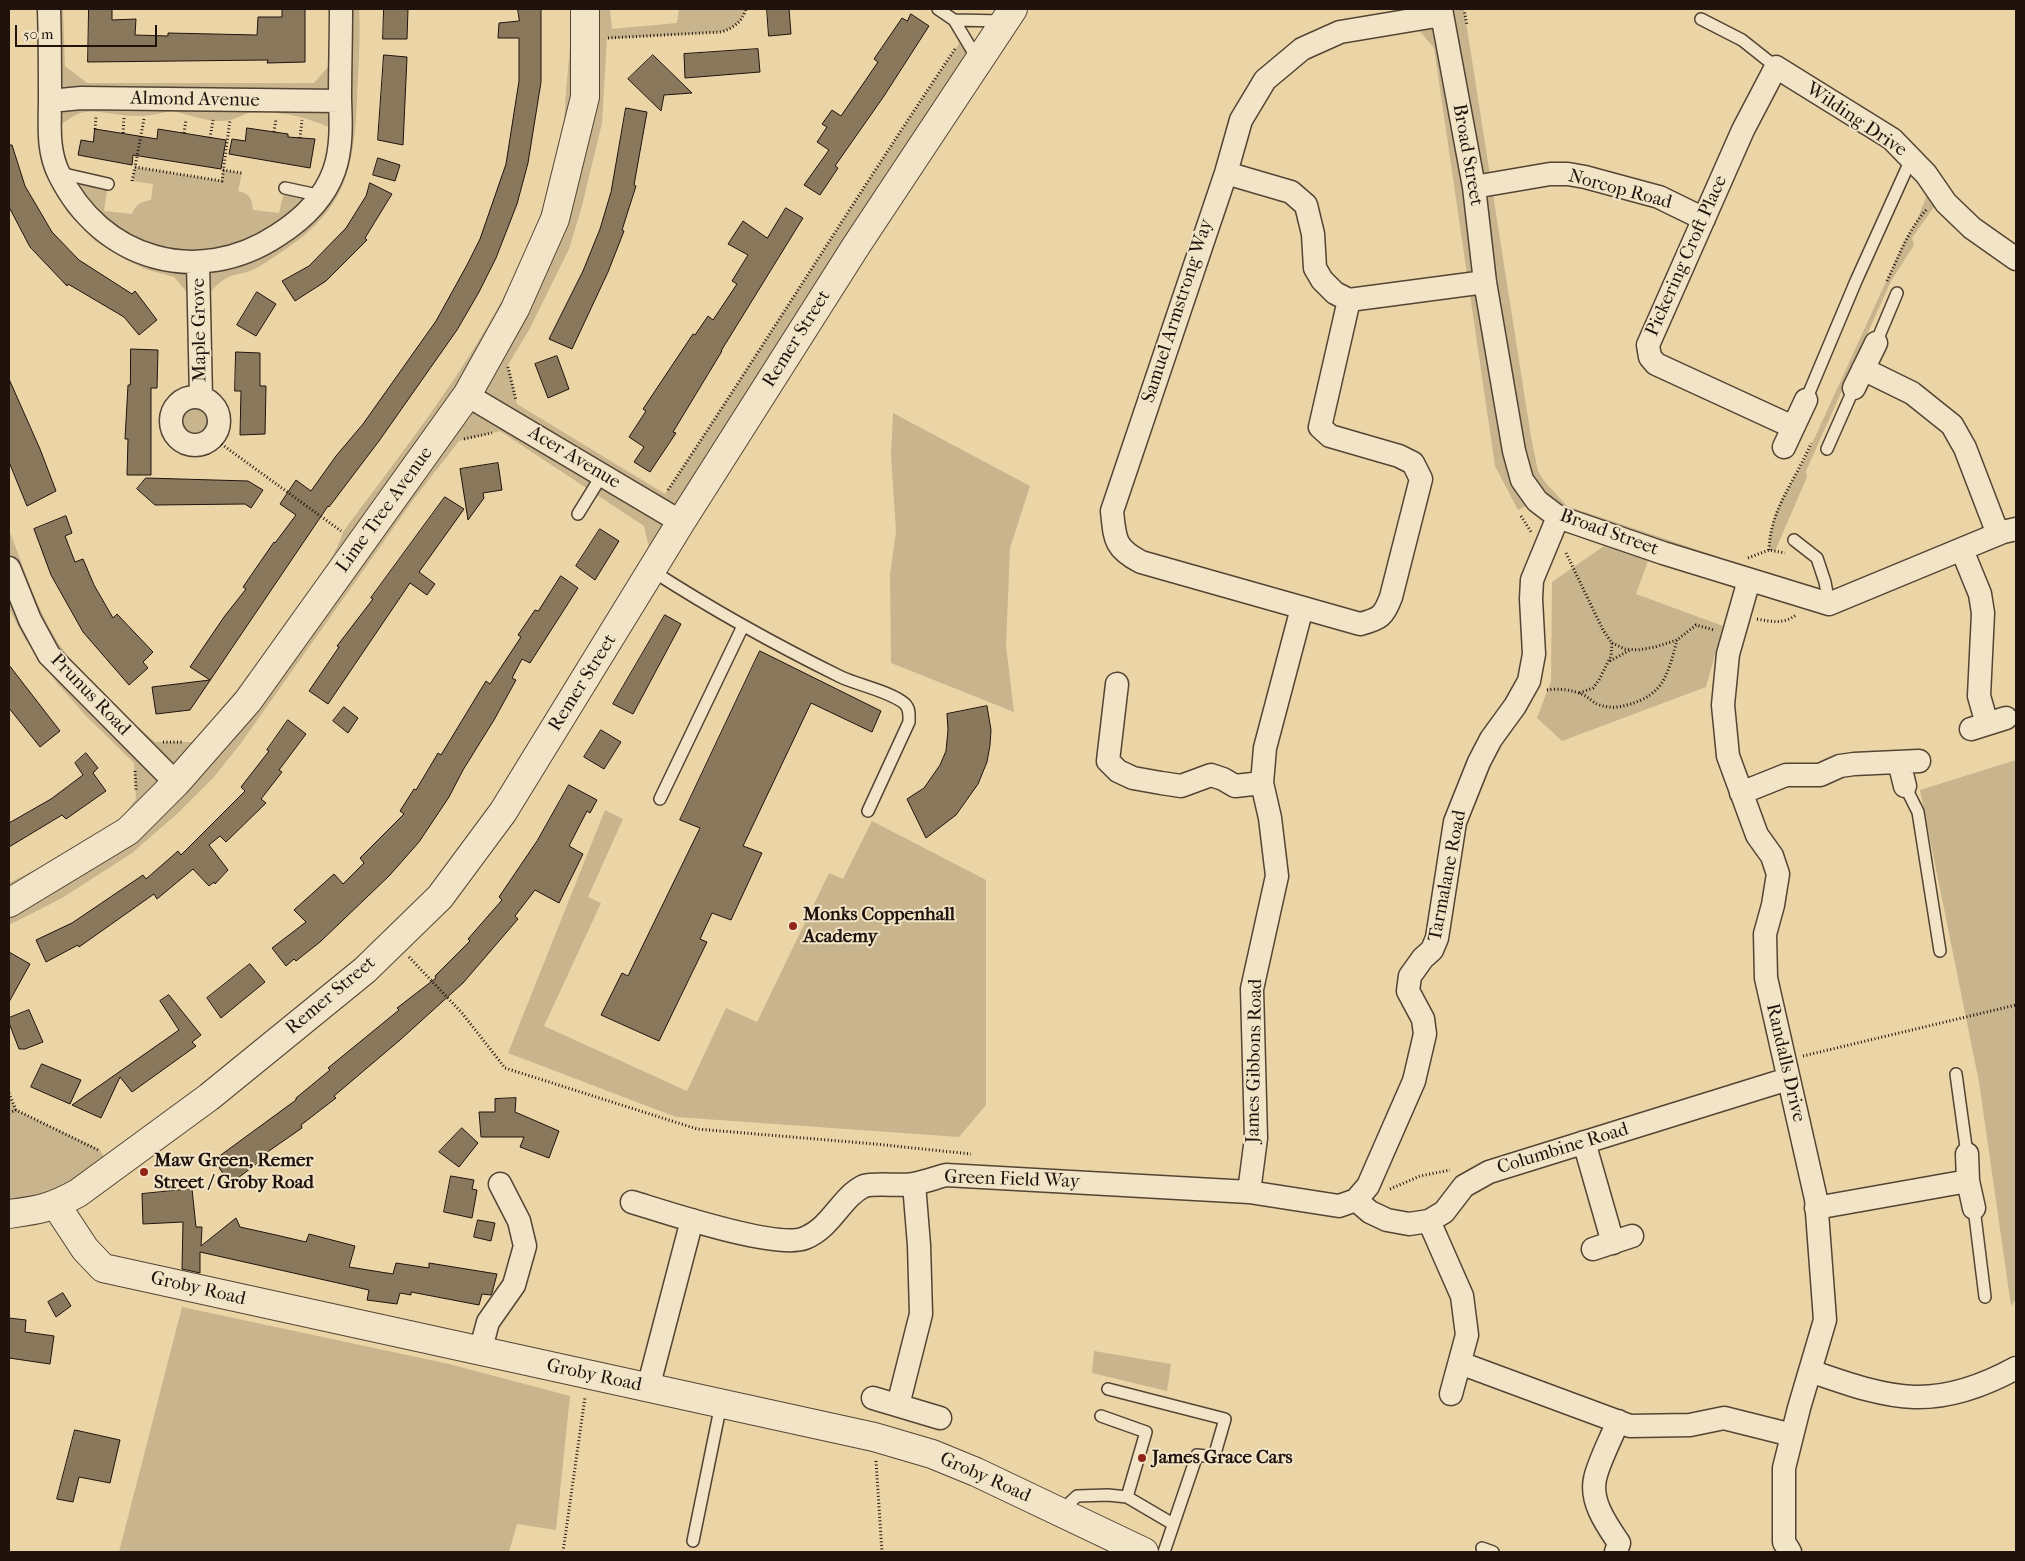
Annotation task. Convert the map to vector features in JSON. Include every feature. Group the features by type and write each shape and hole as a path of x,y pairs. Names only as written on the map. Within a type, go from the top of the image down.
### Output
{"street":[{"path":"49,9 50,146 58,172 77,205 101,230 127,247 161,260 198,263 239,256 268,242 299,222 322,196 335,170 341,130 340,9"},
{"name":"Lime Tree Avenue","path":"9,903 128,831 176,783 248,701 467,395 515,309 555,219 585,97 585,9"},
{"name":"Samuel Armstrong Way","path":"1349,300 1320,427 1330,436 1413,463 1421,479 1391,597 1387,608 1377,620 1360,624 1141,562 1125,553 1114,536 1112,511 1201,241 1226,173 1241,120 1265,80 1302,49 1340,32 1442,12"},
{"name":"Broad Street","path":"1442,12 1474,187 1485,282 1514,452 1522,480 1555,523 1829,604"},
{"name":"Remer Street","path":"9,1214 41,1210 56,1205 78,1193 112,1168 209,1096 365,970 440,897 502,812 680,522 856,246 1008,15"},
{"name":"Wilding Drive","path":"1776,67 1892,139 1912,157 1946,203 1972,228 2016,259"},
{"name":"Pickering Croft Place","path":"1776,67 1743,130 1648,345 1650,357 1656,364 1788,437 1806,400"},
{"name":"Almond Avenue","path":"50,101 81,98 340,101"},
{"path":"1226,173 1291,192 1306,205 1313,234 1315,268 1322,280 1335,293 1349,300 1485,282"},
{"name":"Norcop Road","path":"1474,187 1550,174 1568,174 1659,197 1704,218"},
{"name":"Maple Grove","path":"198,263 201,398"},
{"path":"1829,604 2007,532 1952,425 1912,393 1859,378 1876,343"},
{"name":"Acer Avenue","path":"467,395 680,522"},
{"name":"Maple Grove","path":"201,398 215,407 219,414 220,424 213,438 201,445 185,443 176,436 172,429 171,420 177,406 183,400 201,398"},
{"name":"Tarmalane Road","path":"1356,1200 1368,1186 1379,1157 1414,1081 1425,1034 1423,1019 1408,990 1410,976 1423,958 1432,950 1437,938 1455,822 1479,762 1491,739 1515,706 1529,681 1534,654 1531,599 1532,580 1555,523"},
{"path":"1962,550 1980,594 1983,613 1979,696 1988,724"},
{"name":"Prunus Road","path":"9,568 30,620 49,655 176,783"},
{"name":"Randalls Drive","path":"1749,580 1728,654 1722,705 1728,756 1758,835 1772,856 1778,874 1773,905 1765,934 1766,978 1816,1199 1825,1320 1784,1468 1784,1542 1790,1552"},
{"name":"James Gibbons Road","path":"1249,1192 1256,1138 1252,989 1277,876 1270,818 1262,784 1265,748 1302,608"},
{"path":"1116,684 1108,761 1118,771 1133,778 1181,786 1211,776 1223,779 1235,786 1262,784"},
{"path":"1741,793 1786,776 1820,775 1840,766 1909,762 1905,786"},
{"name":"Columbine Road","path":"1429,1221 1444,1212 1464,1186 1489,1172 1788,1079"},
{"path":"1584,1142 1613,1243"},
{"path":"1967,1154 1968,1180 1974,1208"},
{"name":"Green Field Way","path":"632,1202 748,1236 804,1239 822,1228 854,1192 867,1185 914,1184 946,1175 1249,1192 1339,1206 1356,1200"},
{"path":"1816,1208 1968,1180"},
{"path":"480,1352 488,1322 514,1286 525,1246 519,1221 500,1184"},
{"path":"898,1405 921,1314 919,1245 914,1184"},
{"path":"1356,1200 1370,1212 1387,1220 1409,1224 1429,1221 1462,1296 1467,1336 1451,1394"},
{"name":"Groby Road","path":"56,1205 85,1249 104,1268 874,1438 932,1454 976,1472 1144,1552"},
{"path":"648,1388 692,1220"},
{"path":"1460,1363 1630,1426 1690,1424 1724,1418 1792,1435"},
{"path":"1810,1371 1877,1392 1914,1397 1955,1393 1994,1380 2016,1368"},
{"path":"873,1398 940,1418"},
{"path":"1616,1552 1619,1542 1604,1520 1595,1497 1595,1479 1618,1421"}],"lane":[{"path":"938,9 954,20 978,60"},
{"path":"954,20 1008,15"},
{"path":"1700,19 1742,40 1776,67"},
{"path":"1806,400 1856,281 1912,157"},
{"path":"58,172 108,184"},
{"path":"285,188 322,196"},
{"path":"1876,343 1897,293"},
{"path":"1827,449 1859,378"},
{"path":"578,514 602,475"},
{"path":"1794,540 1817,558 1825,582 1829,604"},
{"path":"651,570 743,626 843,678 896,698 905,704 909,711 909,722 868,811"},
{"path":"660,799 743,626"},
{"path":"1905,786 1918,812 1940,951"},
{"path":"1956,1074 1967,1154"},
{"path":"1974,1208 1984,1297"},
{"path":"1108,1389 1225,1419 1214,1457 1197,1455 1164,1552"},
{"path":"693,1541 721,1404"},
{"path":"1101,1416 1146,1432 1127,1497"},
{"path":"1060,1512 1078,1496 1108,1495 1127,1497 1173,1524"},
{"path":"1482,1548 1493,1552"}],"path":[{"path":"585,39 721,32 733,28 744,15 746,9"},
{"path":"184,133 187,114"},
{"path":"274,132 276,114"},
{"path":"123,133 124,115"},
{"path":"132,181 144,116"},
{"path":"300,138 303,117"},
{"path":"210,138 213,120"},
{"path":"135,168 222,181 230,120"},
{"path":"223,170 242,173"},
{"path":"213,438 360,544"},
{"path":"1555,523 1603,630 1612,643 1631,649 1655,647 1677,640 1696,625 1733,637"},
{"path":"1515,706 1548,689 1568,690 1598,704 1610,707 1632,704 1655,692 1663,682 1672,664 1677,640"},
{"path":"1578,694 1593,688 1611,656 1612,643"},
{"path":"1608,662 1631,649"},
{"path":"395,941 462,1013 505,1068 697,1129 980,1155"},
{"path":"9,1093 16,1110 99,1149 112,1168"},
{"path":"9,1113 16,1110"},
{"path":"563,1552 588,1375"},
{"path":"874,1438 882,1552"}],"shaded area":[{"path":"38,9 63,9 65,66 87,83 314,83 329,66 331,9 359,9 360,32 356,125 349,168 333,204 304,236 259,267 225,279 214,288 199,306 174,277 145,269 124,259 95,241 67,212 51,183 41,156","holes":["92,111 127,116 142,116 173,111 216,121 232,119 248,113 279,113 302,118 331,128 322,195 285,188 279,213 253,210 250,197 238,191 242,173 223,170 221,181 135,167 132,181 153,184 151,200 139,204 132,214 104,211 109,178 58,172 50,137 62,124 73,117"]},
{"path":"570,9 610,9 612,29 677,23 679,9 746,9 737,24 721,32 607,39 602,123 582,206 569,249 529,330 508,365 517,404 665,494 964,36 978,60 650,552 644,526 500,431 459,441 416,496 241,743 214,777 177,814 132,853 62,898 9,925 9,883 65,854 120,821 136,799 134,763 85,715 57,683 25,639 9,609 9,530 47,624 75,666 101,693 155,742 192,742 231,697 319,577 339,544 343,532 443,395 474,348 502,299 527,249 547,196 561,141 570,45"},
{"path":"1415,9 1464,9 1531,437 1538,471 1545,482 1567,506 1738,565 1537,501 1518,510 1495,466 1434,48 1410,20"},
{"path":"1932,183 1941,197 1912,238 1914,245 1891,281 1806,471 1807,477 1775,551 1769,550 1773,520 1781,500 1805,459 1904,242 1916,222"},
{"path":"191,398 201,398 215,408 219,421 215,434 209,440 201,444 191,444 177,434 173,426 173,416 183,402"},
{"path":"893,413 1030,486 1010,548 1006,646 1014,712 891,663 890,574 896,532 891,455"},
{"path":"1604,546 1648,561 1636,594 1723,626 1706,687 1562,741 1537,718 1551,681 1552,582"},
{"path":"2016,760 2016,1299 2011,1306 1979,1082 1920,790"},
{"path":"605,810 623,819 588,897 601,903 544,1026 687,1091 726,1008 757,1022 829,873 843,879 872,821 986,880 986,1105 959,1137 676,1117 508,1053"},
{"path":"9,1093 16,1110 99,1149 112,1168 9,1214"},
{"path":"182,1307 449,1364 570,1396 556,1530 517,1524 509,1552 119,1552"},
{"path":"1094,1351 1171,1364 1167,1391 1092,1373"}],"building":[{"path":"89,9 112,9 112,20 136,19 135,35 168,36 168,33 257,35 258,17 282,17 282,9 305,9 305,62 267,63 268,60 88,62"},
{"path":"384,9 408,9 407,39 383,39"},
{"path":"518,9 541,9 541,82 528,163 517,204 496,258 479,292 457,330 379,441 328,506 190,710 156,714 152,687 210,680 190,667 224,617 246,589 243,587 274,542 296,515 280,504 296,480 311,491 336,456 363,424 436,321 467,265 480,239 506,164 519,81 519,38 498,38 499,23 519,21"},
{"path":"767,9 789,9 791,34 769,36"},
{"path":"911,14 929,26 884,96 835,166 838,168 820,195 804,185 829,150 817,142 827,127 822,124 832,110 841,116 878,62 874,59 902,18 907,21"},
{"path":"758,49 760,72 685,78 684,54"},
{"path":"384,55 407,57 403,145 378,140"},
{"path":"653,55 692,93 664,95 661,111 628,79"},
{"path":"626,108 647,112 634,185 636,186 622,230 624,231 608,272 572,349 549,339 583,271 600,229 611,192"},
{"path":"247,128 288,134 288,137 315,139 310,168 229,154 232,139 245,141"},
{"path":"95,129 157,139 158,129 226,140 221,169 133,155 132,165 78,155 81,140 93,142"},
{"path":"9,145 12,145 25,186 52,232 79,260 132,294 135,291 157,320 139,335 124,317 68,284 67,286 30,247 9,207"},
{"path":"378,158 400,165 395,181 373,175"},
{"path":"370,183 392,194 365,238 367,240 326,281 295,301 282,281 309,266 346,228 366,196"},
{"path":"786,208 803,218 673,432 676,433 650,472 634,462 644,447 629,437 646,411 643,409 693,334 695,335 708,316 713,320 737,284 732,281 748,255 728,244 743,221 767,238"},
{"path":"257,292 276,304 256,336 237,325"},
{"path":"131,349 158,350 157,388 151,388 151,475 127,475 128,439 125,439"},
{"path":"236,352 260,353 260,386 266,386 265,434 240,435 241,391 235,391"},
{"path":"557,356 569,389 548,398 535,364"},
{"path":"9,379 56,491 27,506 9,462"},
{"path":"498,463 502,490 483,493 484,498 468,520 460,469"},
{"path":"146,478 248,481 263,490 251,508 245,504 155,505 137,489"},
{"path":"445,497 464,509 419,572 435,584 427,595 410,583 328,704 309,691 339,647 337,646 373,599 371,598"},
{"path":"66,516 72,533 65,536 75,562 83,559 94,585 113,618 117,614 153,652 143,662 148,668 129,685 83,632 51,575 34,529"},
{"path":"600,529 619,541 595,580 576,566"},
{"path":"561,576 578,588 530,663 522,659 512,678 516,680 494,720 463,770 449,797 419,842 389,876 320,942 296,961 294,959 286,966 272,948 306,922 294,910 334,874 343,884 364,863 360,858 404,814 400,811 414,789 416,790 438,753 441,755 486,681 490,684 521,637 518,635 535,610 538,611"},
{"path":"665,615 681,624 633,714 613,704"},
{"path":"760,651 881,711 872,732 811,703 743,846 762,853 731,920 712,913 700,939 707,942 659,1041 601,1015 622,973 628,976 700,828 680,820"},
{"path":"9,665 60,731 40,747 9,708"},
{"path":"987,706 991,730 990,745 987,762 978,784 956,815 926,838 907,799 924,788 940,765 946,751 947,714"},
{"path":"344,707 358,718 348,733 333,721"},
{"path":"288,720 306,734 279,770 282,772 261,799 266,803 226,842 220,836 209,845 228,870 215,884 214,882 209,886 193,869 157,899 154,894 79,947 78,945 46,962 36,940 72,923 143,875 146,879 178,851 181,855 245,791 241,787 269,751 267,750"},
{"path":"601,730 621,742 604,769 584,757"},
{"path":"86,753 98,768 93,773 106,791 66,819 62,815 9,847 9,823 51,799 83,775 75,763"},
{"path":"569,785 597,800 590,813 587,811 569,846 583,854 559,903 535,890 515,916 518,919 463,983 334,1096 336,1098 301,1125 302,1128 266,1153 267,1156 230,1184 214,1160 296,1100 330,1070 328,1068 399,1010 397,1008 436,978 435,976 470,941 468,939 502,900 499,897 537,841"},
{"path":"9,952 30,964 9,1002"},
{"path":"250,964 265,982 221,1018 207,998"},
{"path":"169,995 201,1035 192,1042 196,1046 132,1092 120,1077 101,1118 72,1105 179,1030 160,1001"},
{"path":"29,1010 43,1042 25,1049 19,1049 9,1023 9,1018"},
{"path":"42,1064 81,1080 70,1104 31,1087"},
{"path":"516,1098 515,1112 559,1131 549,1158 520,1147 524,1137 481,1137 479,1112 495,1112 495,1099"},
{"path":"462,1128 478,1143 459,1167 439,1152"},
{"path":"451,1176 474,1180 472,1189 477,1190 472,1218 444,1212"},
{"path":"192,1189 196,1227 202,1227 201,1246 236,1218 240,1227 306,1242 309,1234 355,1246 349,1267 393,1274 396,1263 429,1268 429,1263 497,1274 492,1293 491,1295 482,1294 479,1305 411,1292 411,1295 400,1293 397,1304 367,1300 369,1290 200,1252 200,1273 182,1269 183,1222 143,1224 142,1194"},
{"path":"478,1220 495,1223 491,1241 474,1237"},
{"path":"63,1293 71,1306 56,1317 48,1302"},
{"path":"9,1318 26,1320 25,1332 54,1336 50,1364 9,1358"},
{"path":"75,1430 120,1440 110,1483 79,1477 73,1502 57,1499"}],"place":[{"name":"Monks Coppenhall Academy","path":"793,926"},
{"name":"Maw Green, Remer Street / Groby Road","path":"144,1172"},
{"name":"James Grace Cars","path":"1142,1458"}]}
